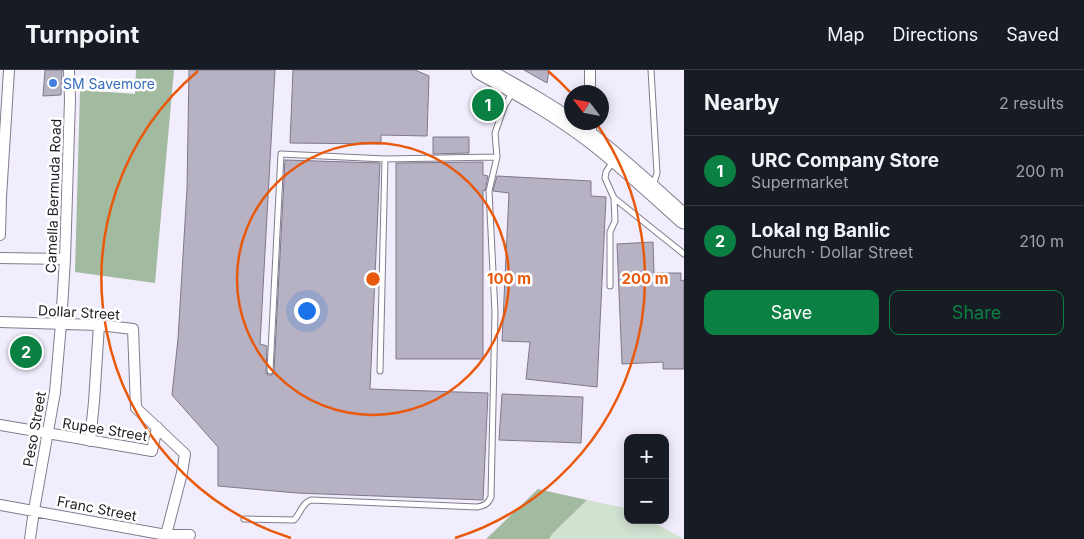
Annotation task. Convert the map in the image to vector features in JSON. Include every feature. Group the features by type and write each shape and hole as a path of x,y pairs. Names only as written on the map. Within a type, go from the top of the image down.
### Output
{"highway":[{"path":"481,70 564,116"},
{"path":"591,130 615,158 684,219"}],"street":[{"path":"0,235 3,94 9,70"},
{"name":"Camella Bermuda Road","path":"61,324 65,259 70,70"},
{"path":"590,70 590,85"},
{"path":"0,258 65,259"},
{"name":"Dollar Street","path":"0,322 133,329 136,408 185,454 166,537"},
{"name":"Peso Street","path":"30,539 55,392 61,324"},
{"path":"90,441 98,326"},
{"name":"Rupee Street","path":"0,425 152,451 157,427"},
{"name":"Franc Street","path":"0,505 34,510 166,537 190,535"}],"lane":[{"path":"651,70 657,173 652,191"},
{"path":"244,519 294,520 300,514 307,501 310,500 477,507 484,506 489,502 491,497 494,312 489,191 496,157 495,133 504,107 514,88"},
{"path":"270,371 281,154 385,159 496,157"},
{"path":"610,286 610,232 615,221 614,198 604,175 615,158"},
{"path":"380,371 385,159"},
{"path":"614,198 684,254"}],"green space":[{"path":"136,70 174,70 155,283 75,272 80,90 135,94"},
{"path":"538,489 587,500 549,539 486,539"},
{"path":"587,500 624,508 624,524 656,524 684,539 549,539"}],"building":[{"name":"SM Savemore","path":"45,70 62,70 61,95 43,96"},
{"path":"189,70 275,70 260,344 267,346 266,373 272,375 274,371 285,160 380,163 370,389 488,393 483,500 297,493 218,486 218,447 172,395 178,339 187,189"},
{"path":"293,70 415,70 429,76 427,136 381,135 381,144 290,143"},
{"path":"524,70 549,70 547,83"},
{"path":"482,99 495,100 494,112 480,111"},
{"path":"433,137 469,137 469,153 433,154"},
{"path":"483,162 483,175 488,176 485,191 483,190 483,359 396,359 396,163"},
{"path":"497,176 591,181 591,196 606,197 597,387 526,379 530,342 502,341 509,193 493,191"},
{"path":"653,242 654,273 681,273 681,281 684,280 684,369 663,369 663,362 622,364 617,244"},
{"path":"502,394 583,397 581,443 499,440"}],"place":[{"name":"SM Savemore","path":"53,83"},
{"name":"URC Company Store","path":"488,105"},
{"name":"Lokal ng Banlic","path":"26,352"}]}
